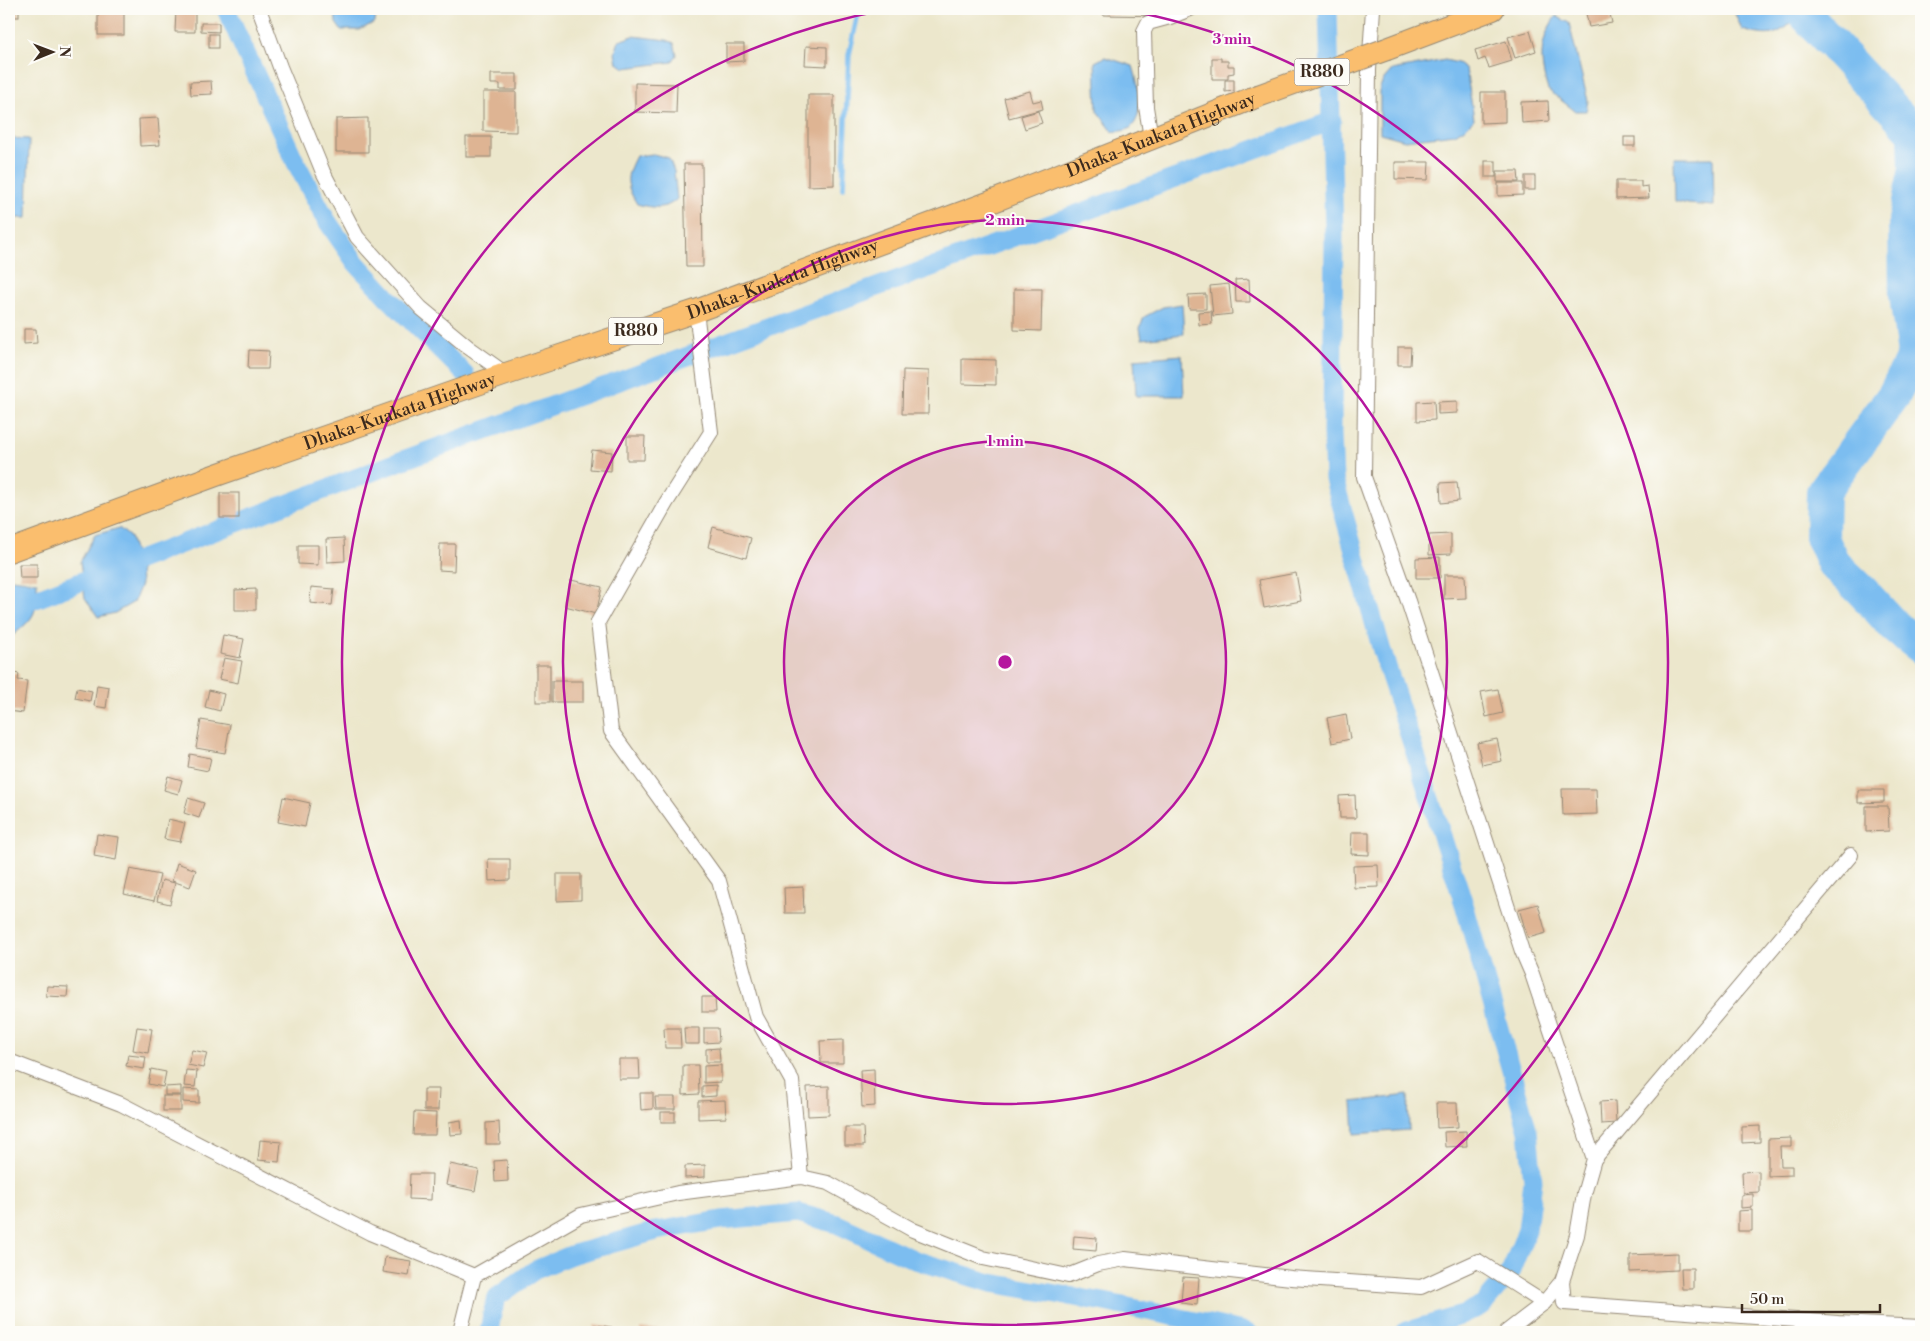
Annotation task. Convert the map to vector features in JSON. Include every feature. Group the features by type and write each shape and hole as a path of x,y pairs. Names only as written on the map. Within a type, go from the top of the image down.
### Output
{"main road":[{"name":"Dhaka-Kuakata Highway","path":"9,551 219,474 506,374 696,311 990,202 1258,96 1493,9"}],"street":[{"path":"259,9 280,67 323,172 357,237 420,308 506,374"},
{"path":"1151,138 1146,107 1144,31 1148,23 1190,9"},
{"path":"1373,9 1369,70 1364,477 1408,601 1522,951 1532,974 1594,1159"},
{"path":"696,311 711,432 666,503 598,622 601,651 611,731 719,881 756,1017 792,1081 801,1177"},
{"path":"1506,1332 1544,1303 1562,1281 1577,1235 1584,1194 1594,1159 1851,855"},
{"path":"9,1061 121,1104 370,1233 474,1276"},
{"path":"460,1332 474,1276 581,1215 678,1193 801,1177 828,1183 913,1230 983,1258 1068,1276 1098,1264 1125,1258 1291,1278 1421,1287 1478,1261 1544,1303"},
{"path":"1562,1281 1564,1303 1921,1327"}],"water":[{"path":"335,9 377,9 375,22 360,30 341,30 336,23"},
{"path":"1733,9 1791,9 1792,21 1775,33 1757,34 1742,30"},
{"path":"1556,16 1569,23 1588,101 1586,111 1575,111 1548,90 1543,70 1542,52 1546,34"},
{"path":"633,36 667,40 674,43 677,55 672,62 625,68 617,63 615,53 619,41"},
{"path":"1105,57 1133,66 1137,81 1139,108 1134,124 1127,130 1113,132 1097,111 1095,62"},
{"path":"1445,60 1458,63 1466,69 1474,119 1455,134 1405,140 1380,133 1380,87 1392,70"},
{"path":"9,138 29,139 27,218 9,218"},
{"path":"653,154 669,158 674,171 677,199 668,205 653,207 637,204 630,191 628,175 636,156"},
{"path":"1674,158 1713,158 1714,206 1675,201"},
{"path":"1182,304 1184,334 1142,339 1140,328 1144,317 1163,307"},
{"path":"1182,355 1184,396 1136,396 1134,359"},
{"path":"119,528 130,537 140,568 141,584 134,602 115,613 98,617 85,598 80,562 95,535"},
{"path":"9,580 37,582 33,614 26,624 11,637 9,636"},
{"path":"1408,1095 1409,1130 1354,1134 1352,1102"}],"building":[{"path":"9,9 19,9 19,17 9,17"},
{"path":"98,9 124,9 124,35 98,35"},
{"path":"1103,9 1171,9 1170,16 1103,15"},
{"path":"1585,9 1609,9 1612,23 1589,27"},
{"path":"176,10 195,10 195,32 175,32"},
{"path":"201,23 219,23 219,32 201,31"},
{"path":"1530,31 1536,51 1515,58 1508,37"},
{"path":"209,34 218,34 218,48 209,48"},
{"path":"1506,41 1512,61 1489,68 1485,58 1478,61 1475,50"},
{"path":"726,44 744,44 744,61 726,62"},
{"path":"806,46 827,47 827,66 805,65"},
{"path":"1212,58 1221,58 1221,61 1228,61 1228,66 1234,66 1234,73 1228,74 1228,79 1212,79"},
{"path":"491,74 517,74 517,90 500,90 500,84 491,84"},
{"path":"1225,80 1234,80 1234,91 1225,92"},
{"path":"211,81 212,94 191,95 190,82"},
{"path":"635,83 677,84 676,113 635,112"},
{"path":"1030,91 1033,102 1041,100 1043,109 1009,118 1004,98"},
{"path":"483,92 516,92 516,132 483,131"},
{"path":"1481,92 1505,92 1505,122 1481,123"},
{"path":"808,95 834,95 834,185 808,186"},
{"path":"1548,101 1549,121 1522,123 1521,102"},
{"path":"1038,111 1042,123 1025,129 1021,116"},
{"path":"158,118 160,145 140,146 139,119"},
{"path":"368,118 368,152 336,152 336,119"},
{"path":"466,137 491,137 491,157 466,157"},
{"path":"1624,137 1635,137 1635,146 1624,146"},
{"path":"1485,161 1496,161 1496,177 1485,177"},
{"path":"1395,162 1429,162 1428,180 1395,179"},
{"path":"684,164 702,164 703,267 686,267"},
{"path":"1497,171 1518,171 1519,182 1497,182"},
{"path":"1525,176 1535,176 1535,190 1525,190"},
{"path":"1616,181 1641,181 1641,187 1648,186 1649,198 1616,199"},
{"path":"1498,183 1523,183 1523,195 1498,196"},
{"path":"1249,279 1250,302 1236,302 1235,280"},
{"path":"1229,284 1232,314 1213,316 1210,286"},
{"path":"1014,289 1042,289 1041,331 1014,330"},
{"path":"1206,294 1206,309 1189,309 1188,295"},
{"path":"1211,311 1212,324 1199,325 1198,312"},
{"path":"24,329 36,329 37,343 24,344"},
{"path":"1398,347 1411,347 1410,365 1398,365"},
{"path":"249,350 269,351 268,369 248,369"},
{"path":"962,359 996,360 996,385 962,384"},
{"path":"903,370 929,371 928,414 902,414"},
{"path":"1434,401 1435,420 1417,421 1417,402"},
{"path":"1457,401 1457,413 1438,414 1438,402"},
{"path":"627,436 645,436 644,460 627,460"},
{"path":"592,450 612,452 611,471 590,469"},
{"path":"1457,482 1459,501 1441,503 1440,483"},
{"path":"220,493 239,493 239,518 220,518"},
{"path":"713,527 751,538 746,558 708,547"},
{"path":"1451,534 1451,554 1429,555 1429,535"},
{"path":"344,538 345,561 327,562 326,539"},
{"path":"440,544 455,544 454,571 439,570"},
{"path":"298,545 318,545 318,565 298,564"},
{"path":"1440,557 1440,578 1416,578 1416,558"},
{"path":"19,564 37,564 37,578 20,578"},
{"path":"1296,573 1301,601 1264,608 1259,580"},
{"path":"1444,575 1465,575 1466,598 1444,599"},
{"path":"571,580 602,587 596,614 565,606"},
{"path":"311,587 334,589 332,605 310,603"},
{"path":"256,589 256,610 235,610 235,590"},
{"path":"223,635 244,639 240,658 220,654"},
{"path":"224,658 242,661 238,683 219,679"},
{"path":"536,665 550,665 550,702 536,702"},
{"path":"9,672 19,674 18,680 27,681 23,713 9,711"},
{"path":"552,681 583,681 583,702 552,702"},
{"path":"97,685 109,687 106,708 94,706"},
{"path":"77,688 92,691 90,701 75,698"},
{"path":"1498,689 1503,713 1486,717 1481,692"},
{"path":"209,690 224,694 220,711 205,707"},
{"path":"1346,714 1350,739 1332,743 1327,718"},
{"path":"201,720 230,725 225,753 196,748"},
{"path":"1497,739 1502,761 1482,765 1477,743"},
{"path":"190,754 211,758 208,771 188,767"},
{"path":"168,776 182,780 178,794 164,790"},
{"path":"1562,789 1596,789 1597,814 1563,815"},
{"path":"1858,790 1884,790 1884,802 1858,803"},
{"path":"1355,795 1356,818 1340,818 1339,796"},
{"path":"283,797 310,803 305,827 278,822"},
{"path":"188,798 204,803 199,818 184,813"},
{"path":"1866,806 1888,806 1889,831 1866,832"},
{"path":"168,819 185,823 180,842 164,839"},
{"path":"1352,832 1369,832 1369,855 1351,854"},
{"path":"97,834 119,837 116,860 94,856"},
{"path":"488,859 510,859 510,880 489,881"},
{"path":"177,863 196,870 190,887 172,881"},
{"path":"1378,865 1379,887 1354,888 1353,866"},
{"path":"130,869 160,875 154,901 124,894"},
{"path":"557,874 581,874 581,900 557,901"},
{"path":"162,880 175,883 170,904 157,901"},
{"path":"803,887 804,913 785,913 784,888"},
{"path":"1538,904 1546,933 1528,938 1519,909"},
{"path":"47,986 68,987 67,997 46,996"},
{"path":"702,997 715,997 716,1012 702,1012"},
{"path":"137,1027 152,1029 148,1053 133,1050"},
{"path":"664,1028 680,1028 681,1048 665,1048"},
{"path":"684,1028 699,1028 699,1044 685,1044"},
{"path":"704,1028 718,1028 719,1042 704,1043"},
{"path":"843,1040 843,1063 821,1063 820,1041"},
{"path":"719,1048 720,1062 706,1062 706,1049"},
{"path":"192,1050 207,1053 203,1068 188,1065"},
{"path":"128,1055 146,1057 144,1069 126,1066"},
{"path":"619,1059 639,1059 640,1079 619,1079"},
{"path":"683,1065 698,1065 699,1094 683,1095"},
{"path":"721,1065 721,1082 704,1083 704,1066"},
{"path":"151,1069 166,1072 163,1087 148,1084"},
{"path":"874,1069 875,1106 862,1107 860,1070"},
{"path":"186,1070 197,1071 195,1087 184,1086"},
{"path":"716,1085 716,1096 702,1097 702,1086"},
{"path":"181,1086 181,1095 165,1095 165,1087"},
{"path":"829,1086 829,1115 808,1116 807,1087"},
{"path":"183,1089 199,1090 199,1103 183,1102"},
{"path":"424,1089 439,1089 438,1110 424,1110"},
{"path":"640,1093 653,1093 653,1109 641,1110"},
{"path":"163,1096 181,1096 181,1111 163,1111"},
{"path":"655,1097 675,1097 675,1109 656,1109"},
{"path":"725,1100 726,1118 698,1119 698,1101"},
{"path":"1615,1101 1616,1123 1601,1124 1600,1102"},
{"path":"1436,1103 1457,1103 1458,1127 1437,1128"},
{"path":"414,1112 436,1113 435,1135 413,1135"},
{"path":"661,1112 675,1112 675,1122 661,1122"},
{"path":"461,1120 462,1134 450,1135 449,1122"},
{"path":"499,1122 500,1144 486,1144 486,1123"},
{"path":"1760,1126 1760,1142 1742,1143 1742,1127"},
{"path":"845,1127 863,1127 864,1146 845,1146"},
{"path":"1466,1131 1467,1146 1445,1147 1444,1132"},
{"path":"1791,1138 1791,1146 1780,1146 1781,1166 1792,1166 1792,1175 1768,1176 1768,1139"},
{"path":"260,1140 281,1142 279,1162 258,1160"},
{"path":"507,1160 508,1181 495,1182 494,1161"},
{"path":"450,1164 479,1170 475,1191 446,1185"},
{"path":"705,1165 705,1177 685,1178 685,1166"},
{"path":"1759,1171 1759,1192 1743,1193 1742,1172"},
{"path":"410,1174 432,1174 431,1200 409,1199"},
{"path":"1753,1194 1753,1207 1741,1208 1741,1195"},
{"path":"1752,1210 1752,1231 1738,1231 1738,1211"},
{"path":"1074,1236 1097,1238 1096,1251 1073,1249"},
{"path":"1678,1253 1678,1270 1630,1272 1630,1255"},
{"path":"385,1257 411,1261 409,1276 383,1272"},
{"path":"1681,1268 1693,1268 1693,1289 1682,1289"},
{"path":"1183,1277 1199,1278 1197,1305 1181,1303"},
{"path":"594,1325 612,1327 612,1332 594,1332"},
{"path":"641,1328 661,1330 660,1332 641,1332"}],"waterway":[{"path":"226,9 294,159 327,221 356,263 388,298 465,374"},
{"path":"843,188 849,55 859,9"},
{"path":"1328,9 1334,233 1332,433 1334,479 1382,651 1464,904 1528,1131 1533,1181 1527,1230 1510,1273 1483,1305 1463,1315 1404,1332"},
{"path":"1800,9 1915,133 1916,169 1905,220 1906,295 1914,355 1894,395 1823,492 1822,538 1833,563 1895,627 1921,647"},
{"path":"9,609 406,459 1332,121"},
{"path":"489,1332 497,1297 535,1270 571,1255 656,1231 721,1220 798,1213 837,1224 915,1260 991,1283 1104,1302 1248,1332"}]}
